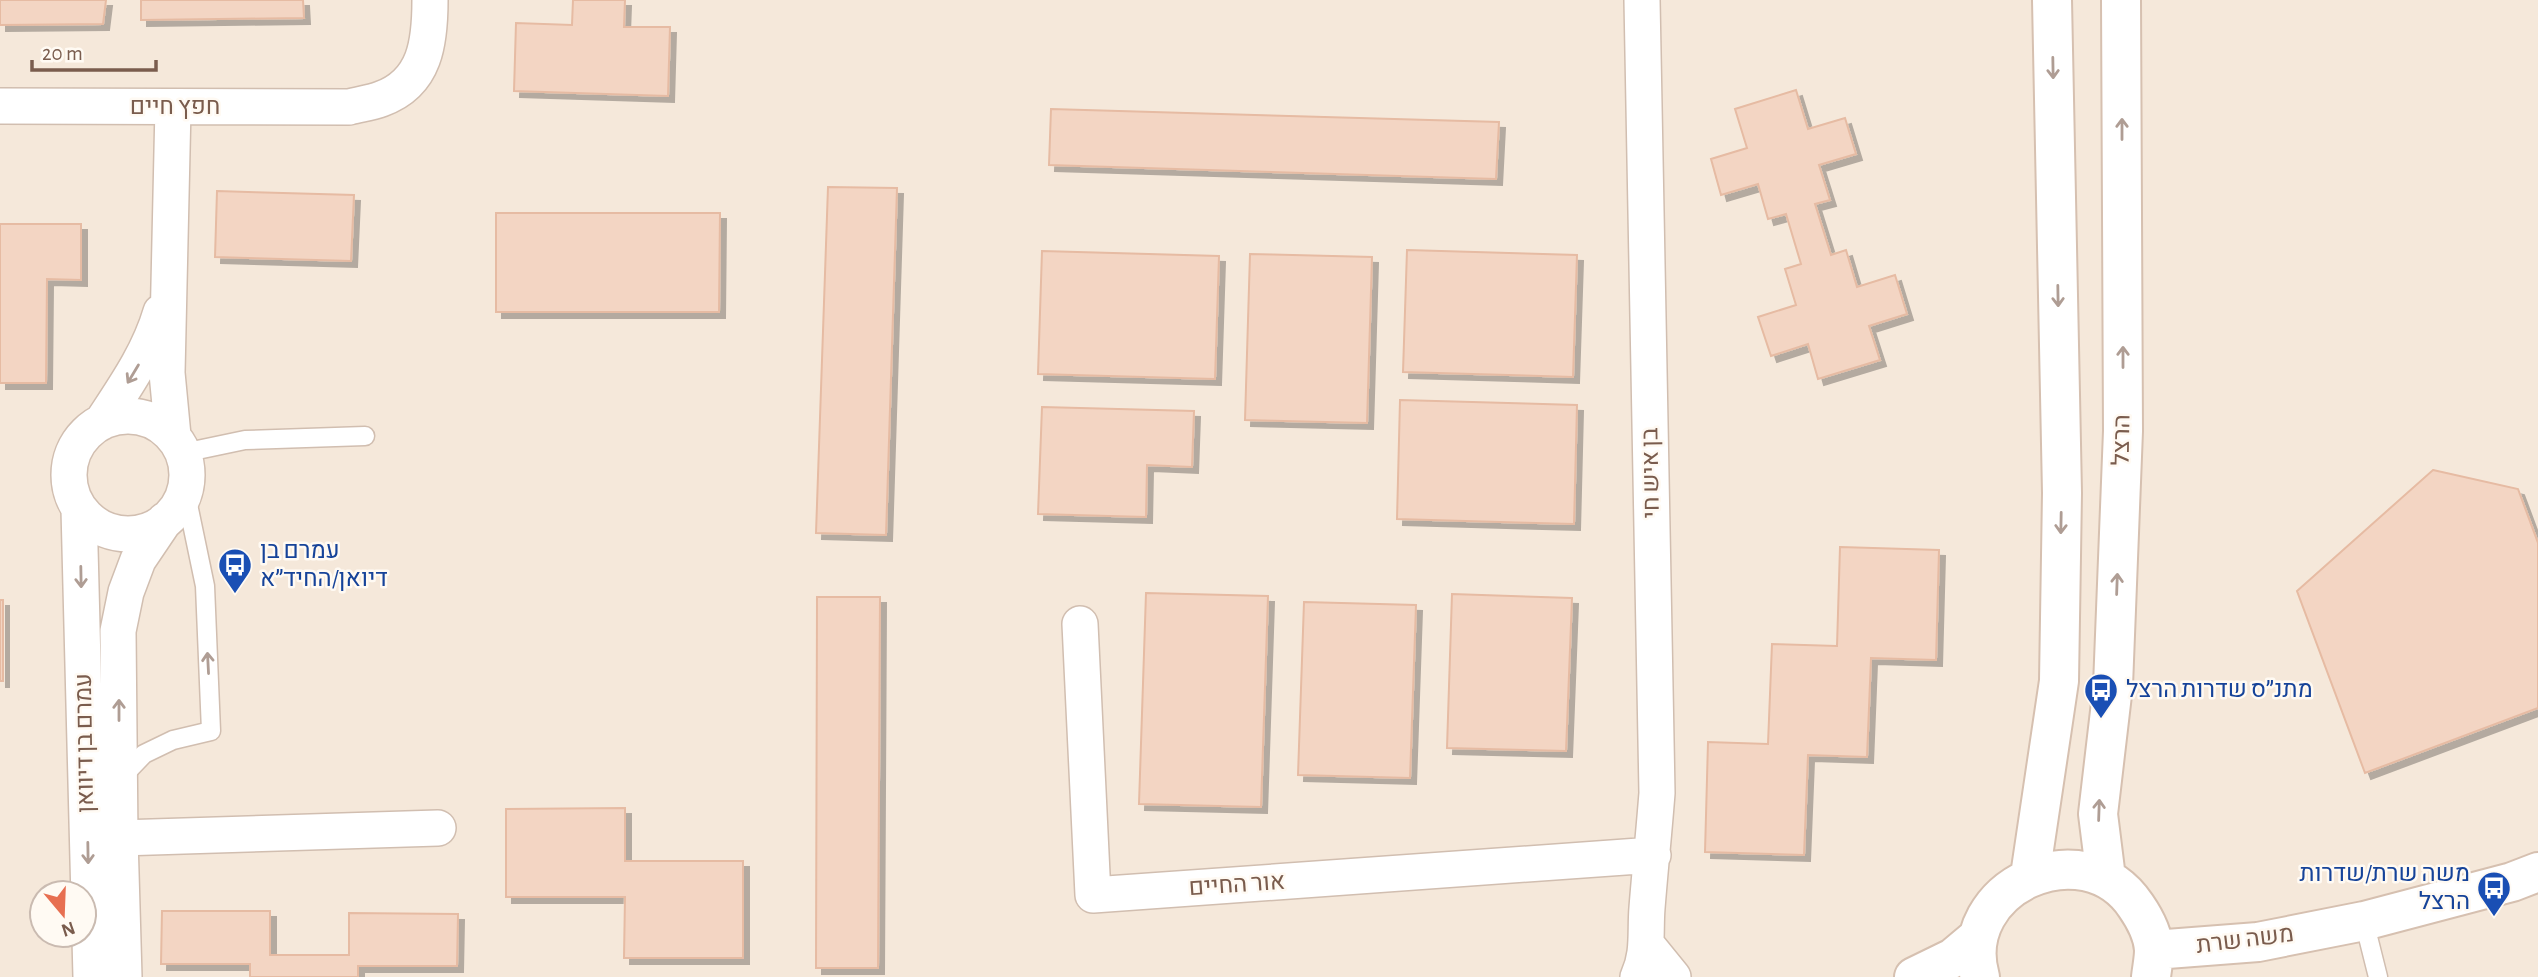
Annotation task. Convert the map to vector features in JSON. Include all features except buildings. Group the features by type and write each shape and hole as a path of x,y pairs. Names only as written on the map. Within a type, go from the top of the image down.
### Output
{"main road":[{"path":"2030,876 2059,681 2062,493 2052,0"},
{"name":"הרצל","path":"2106,878 2098,814 2113,686 2123,431 2122,0"},
{"path":"1980,977 1976,964 1978,937 1989,911 2007,891 2030,876 2053,869 2077,869 2106,878 2130,896 2146,921 2152,963"},
{"name":"משה שרת","path":"2152,963 2364,921 2512,882 2538,872"},
{"path":"1914,977 1953,958 1978,937"}],"street":[{"name":"חפץ חיים","path":"0,106 349,107 383,99 406,85 424,60 430,28 430,0"},
{"name":"בן איש חי","path":"1642,0 1657,793 1643,961 1673,977"},
{"path":"173,107 167,373 178,444 187,471 185,489 177,507 165,520 148,530 130,534 112,531 93,523 79,509 71,490 69,470 74,450 85,434 102,422 121,416 141,418 159,425 178,444"},
{"path":"102,422 141,362 155,332 168,289"},
{"name":"עמרם בן דיוואן","path":"79,509 91,977"},
{"name":"עמרם בן דיוואן","path":"124,977 118,631 126,592 138,560 165,520"},
{"name":"אור החיים","path":"1080,624 1093,895 1653,855"},
{"name":"עמרם בן דיוואן","path":"120,838 438,828"}],"lane":[{"path":"178,444 365,436"},
{"path":"120,779 144,754 173,740 211,731 205,586 185,489"},
{"path":"2364,921 2378,977"}],"shaded area":[{"path":"0,0 2538,0 2538,977 0,977"}],"place":[{"name":"עמרם בן דיואן/החיד״א","path":"235,595"},
{"name":"מתנ״ס שדרות הרצל","path":"2101,720"},
{"name":"משה שרת/שדרות הרצל","path":"2494,918"}]}
